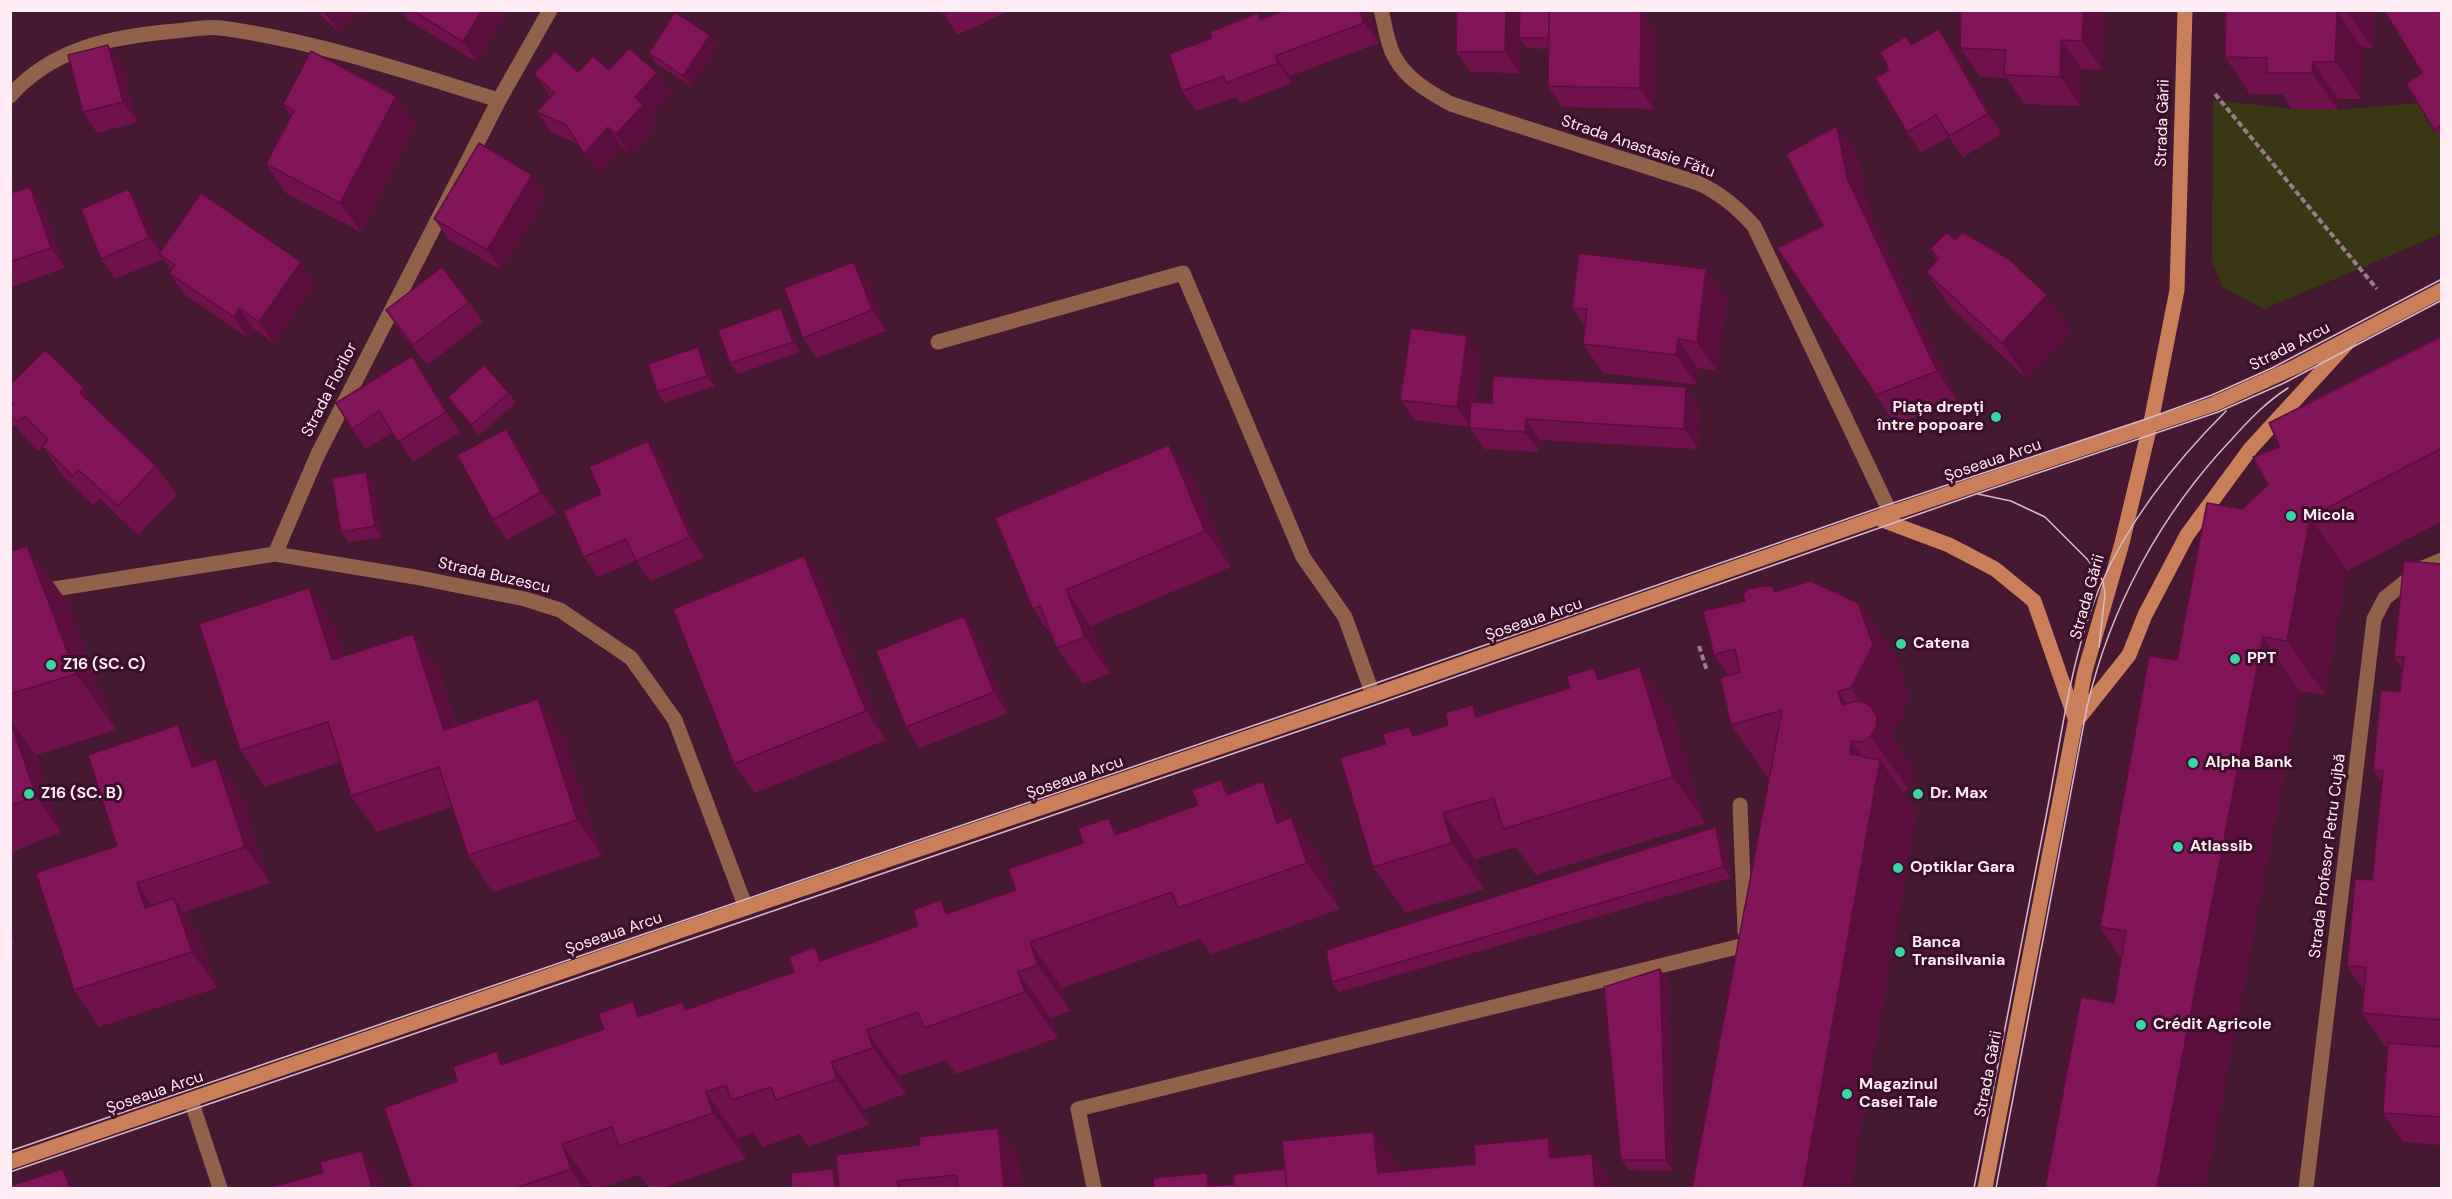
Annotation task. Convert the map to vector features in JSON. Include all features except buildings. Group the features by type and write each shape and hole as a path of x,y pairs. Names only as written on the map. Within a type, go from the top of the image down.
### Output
{"main road":[{"name":"Strada Gării","path":"1984,1188 2085,670 2122,543 2150,426 2177,290 2185,10"},
{"name":"Strada Arcu","path":"2150,426 2214,404 2295,367 2356,333 2442,290"},
{"path":"2076,721 2129,655 2145,615 2187,535 2251,448 2356,333"},
{"name":"Șoseaua Arcu","path":"10,1162 2150,426"},
{"path":"1884,516 1949,544 1995,569 2034,601 2076,721"}],"street":[{"name":"Strada Florilor","path":"275,554 318,454 499,100 550,10"},
{"name":"Strada Anastasie Fătu","path":"1381,10 1393,55 1408,76 1450,104 1698,183 1712,189 1738,209 1754,226 1884,516"},
{"path":"10,96 47,65 80,48 130,34 219,28 349,54 499,100"},
{"path":"938,342 1183,273 1303,557 1345,617 1373,695"},
{"path":"10,597 275,554"},
{"name":"Strada Buzescu","path":"275,554 415,577 525,599 560,610 631,658 675,720 747,908"},
{"name":"Strada Profesor Petru Cujbă","path":"2306,1188 2374,619 2385,598 2423,568 2442,560"},
{"path":"1094,1188 1078,1109 1744,950 1740,805"},
{"path":"191,1100 220,1188"}],"path":[{"path":"2183,57 2396,313"},
{"path":"1699,646 1707,671"}],"shaded area":[{"path":"2213,100 2292,109 2338,110 2421,103 2441,138 2441,234 2264,309 2222,287 2212,260"}],"tram line":[{"path":"10,1151 1296,711 1887,505 2152,417 2212,395 2272,368 2442,279"},
{"path":"10,1172 1375,705 1976,494 2218,412 2284,383 2442,300"},
{"path":"1996,1188 2087,707 2109,634 2141,564 2182,499 2244,425 2288,388"},
{"path":"1974,1188 2069,692 2083,635 2102,582 2141,513 2172,470 2226,411"},
{"path":"1978,494 2011,501 2045,517 2088,560 2103,581 2105,594 2099,647"}],"place":[{"name":"Piața drepți între popoare","path":"1996,417"},
{"name":"Micola","path":"2291,516"},
{"name":"Catena","path":"1901,644"},
{"name":"PPT","path":"2235,659"},
{"name":"Z16 (SC. C)","path":"51,665"},
{"name":"Alpha Bank","path":"2193,763"},
{"name":"Z16 (SC. B)","path":"29,794"},
{"name":"Dr. Max","path":"1918,794"},
{"name":"Atlassib","path":"2178,847"},
{"name":"Optiklar Gara","path":"1898,868"},
{"name":"Banca Transilvania","path":"1900,952"},
{"name":"Crédit Agricole","path":"2141,1025"},
{"name":"Magazinul Casei Tale","path":"1847,1094"}]}
